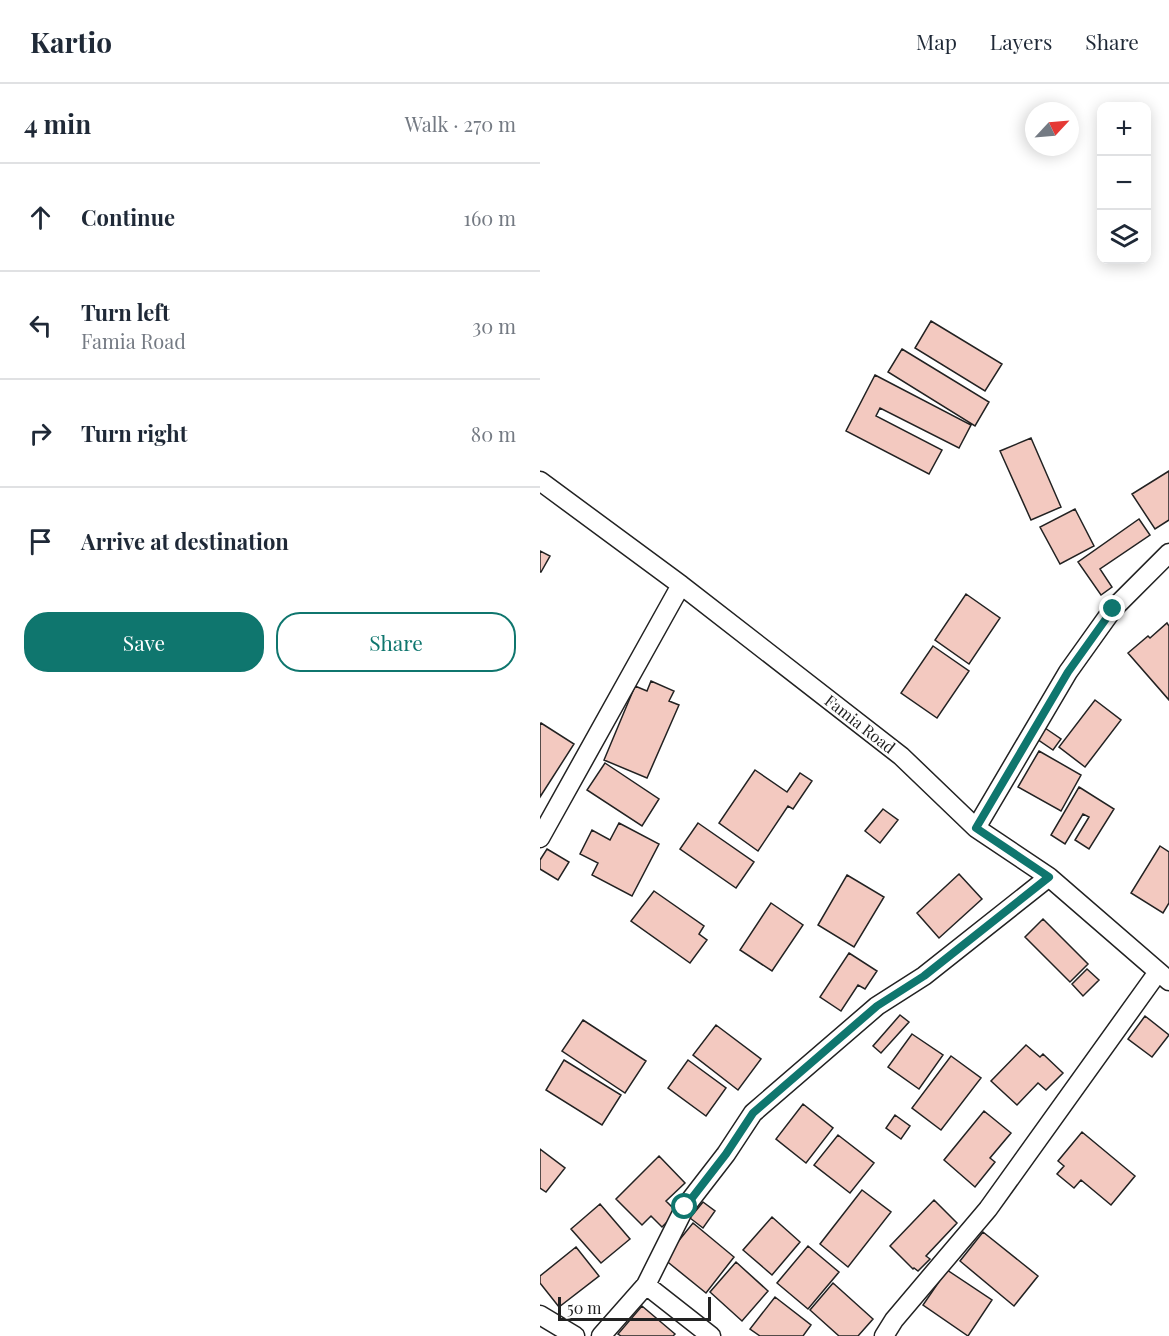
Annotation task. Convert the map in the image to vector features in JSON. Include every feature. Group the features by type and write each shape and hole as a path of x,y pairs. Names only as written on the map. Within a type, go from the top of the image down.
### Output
{"street":[{"name":"Famia Road","path":"540,481 681,585 901,756 976,828 1049,877 1164,976"},
{"path":"976,828 1068,672 1113,609 1169,553"},
{"path":"540,837 681,585"},
{"path":"601,1336 646,1285 685,1207 726,1154 753,1113 877,1006 924,976 1049,877"},
{"path":"884,1336 894,1320 988,1209 1164,976"},
{"path":"646,1285 711,1336"},
{"path":"540,1315 575,1336"}],"building":[{"path":"931,321 1002,364 985,391 915,348"},
{"path":"902,349 989,402 975,426 888,372"},
{"path":"875,375 971,425 959,448 880,408 876,416 942,450 929,474 846,431"},
{"path":"1031,438 1061,507 1031,520 1000,451"},
{"path":"1169,471 1169,520 1155,529 1132,494"},
{"path":"1075,509 1094,546 1060,564 1040,527"},
{"path":"1139,519 1150,535 1100,569 1112,587 1101,595 1078,562"},
{"path":"540,551 550,556 541,572 540,572"},
{"path":"966,594 1000,618 969,664 935,640"},
{"path":"1167,623 1169,626 1169,700 1128,653"},
{"path":"933,646 969,671 937,718 901,693"},
{"path":"651,681 674,691 669,701 679,705 647,778 604,760 635,686 647,691"},
{"path":"1095,700 1121,720 1085,767 1059,747"},
{"path":"541,723 574,744 540,797 540,725"},
{"path":"1045,728 1061,739 1053,750 1037,739"},
{"path":"1039,751 1081,775 1061,811 1018,787"},
{"path":"605,763 659,799 642,826 587,790"},
{"path":"755,770 787,792 800,773 812,781 793,809 788,806 758,851 719,823"},
{"path":"1079,787 1114,809 1089,849 1075,840 1089,817 1083,814 1065,844 1051,835"},
{"path":"883,809 898,820 880,843 865,831"},
{"path":"619,823 659,844 632,896 592,875 598,863 580,854 592,830 610,840"},
{"path":"698,823 754,862 736,888 680,849"},
{"path":"1160,846 1169,852 1169,903 1163,913 1131,893"},
{"path":"547,849 569,862 558,880 540,869 540,860"},
{"path":"959,874 982,899 939,938 917,913"},
{"path":"847,875 884,897 854,947 818,925"},
{"path":"654,891 704,926 699,934 707,940 690,963 631,921"},
{"path":"771,903 803,925 772,971 740,950"},
{"path":"1043,919 1088,964 1070,982 1025,937"},
{"path":"849,953 877,971 865,989 858,985 841,1011 820,997"},
{"path":"1087,969 1099,980 1083,996 1072,984"},
{"path":"900,1015 909,1022 881,1053 873,1046"},
{"path":"1145,1016 1169,1035 1152,1057 1128,1039"},
{"path":"583,1020 646,1061 625,1093 562,1051"},
{"path":"716,1025 761,1059 738,1090 693,1055"},
{"path":"912,1034 943,1055 919,1089 888,1067"},
{"path":"1026,1045 1040,1057 1043,1054 1063,1073 1046,1090 1038,1083 1017,1105 991,1081"},
{"path":"951,1056 981,1078 941,1130 912,1108"},
{"path":"564,1060 621,1095 602,1125 546,1090"},
{"path":"688,1060 726,1088 706,1116 668,1088"},
{"path":"803,1104 833,1128 806,1163 776,1139"},
{"path":"984,1111 1011,1133 990,1158 995,1162 975,1187 944,1160"},
{"path":"895,1115 910,1126 901,1139 886,1128"},
{"path":"1082,1132 1135,1176 1111,1205 1081,1180 1074,1188 1057,1174 1064,1166 1058,1161"},
{"path":"838,1135 874,1163 850,1193 814,1165"},
{"path":"540,1149 565,1168 546,1192 540,1188"},
{"path":"659,1156 685,1183 666,1201 677,1212 662,1227 651,1216 642,1225 616,1199"},
{"path":"862,1190 891,1212 848,1267 820,1244"},
{"path":"934,1200 957,1223 926,1256 930,1259 918,1271 913,1269 890,1246"},
{"path":"703,1202 715,1211 703,1228 690,1218"},
{"path":"600,1204 630,1239 601,1263 571,1229"},
{"path":"772,1217 800,1242 772,1275 743,1250"},
{"path":"693,1223 734,1257 706,1293 664,1259"},
{"path":"983,1232 1038,1276 1014,1306 960,1261"},
{"path":"808,1246 839,1272 808,1309 777,1283"},
{"path":"576,1247 599,1276 559,1307 540,1283 540,1276"},
{"path":"736,1262 768,1291 742,1321 710,1292"},
{"path":"947,1270 992,1300 968,1336 923,1305"},
{"path":"833,1283 873,1319 858,1336 839,1336 810,1310"},
{"path":"775,1297 811,1325 803,1336 760,1336 750,1329"},
{"path":"642,1306 675,1334 673,1336 621,1336 618,1334"}],"route":[{"path":"685,1207 726,1154 753,1113 877,1006 924,976 1049,877 976,828 1068,672 1113,609"}]}
